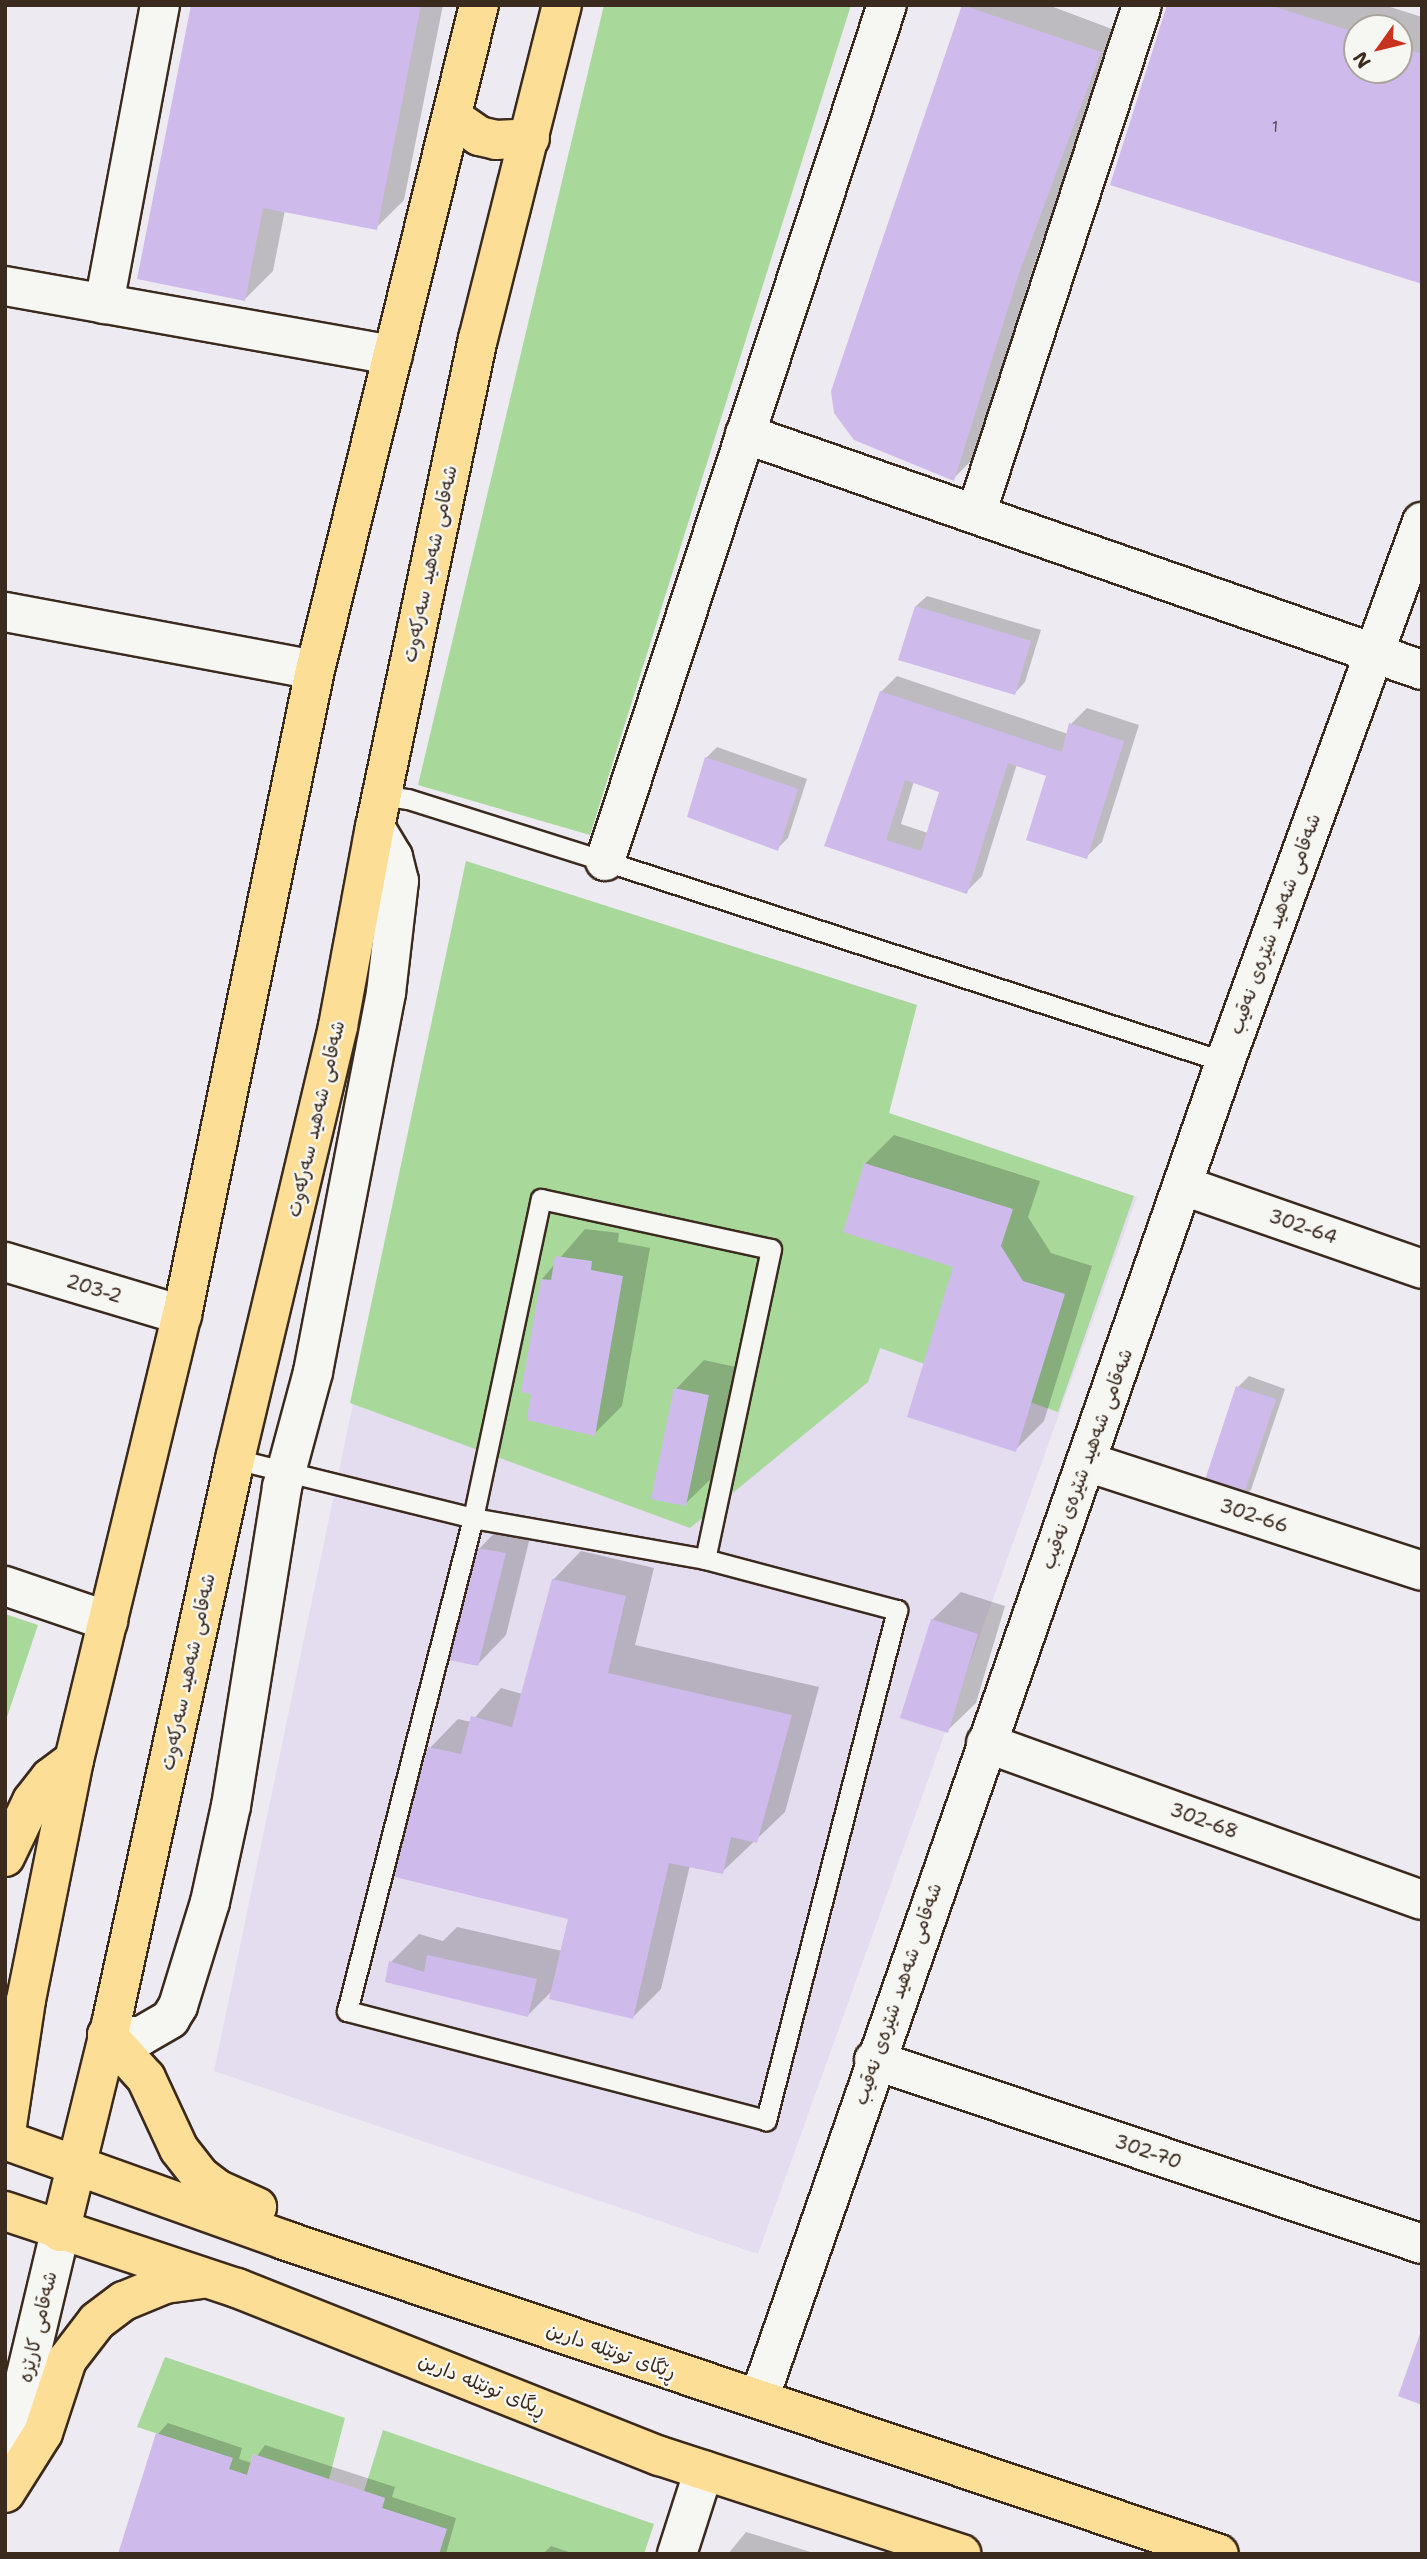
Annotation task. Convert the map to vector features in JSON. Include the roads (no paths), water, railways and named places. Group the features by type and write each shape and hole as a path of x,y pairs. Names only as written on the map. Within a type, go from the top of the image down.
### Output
{"main road":[{"path":"5,2139 26,2000 74,1760 183,1315 316,670 479,5"},
{"name":"شەقامی شەهید سەرکەوت","path":"60,2232 107,2035 235,1459 338,1026 378,811 478,339 562,5"},
{"path":"452,117 479,136 496,140 530,138"},
{"path":"5,1857 32,1801 50,1778 74,1760"},
{"path":"107,2035 146,2078 179,2148 200,2176 234,2198 310,2226 326,2241 334,2257"},
{"name":"ڕێگای تونێلە دارین","path":"5,2139 334,2257 1219,2554"},
{"name":"ڕیگای تونێلە دارین","path":"5,2211 60,2232 206,2279 704,2470 961,2554"},
{"path":"5,2493 43,2432 67,2360 97,2321 124,2301 165,2284 206,2279"}],"street":[{"path":"104,304 160,5"},
{"path":"605,860 887,5"},
{"path":"976,514 1142,5"},
{"path":"5,286 393,355"},
{"path":"745,434 1422,670"},
{"name":"شەقامی شەهید شێرەی نەقیب","path":"759,2399 874,2060 1226,1062 1422,522"},
{"path":"5,612 316,670"},
{"path":"107,2035 124,2038 156,2031 178,2006 210,1902 231,1806 286,1469 313,1372 386,993 399,881 378,811"},
{"name":"302-64","path":"1184,1186 1422,1269"},
{"name":"203-2","path":"5,1262 183,1315"},
{"name":"302-66","path":"1087,1462 1422,1572"},
{"path":"5,1586 108,1622"},
{"name":"302-68","path":"986,1743 1422,1900"},
{"name":"302-70","path":"874,2060 1422,2244"},
{"name":"شەقامی کارێزە","path":"5,2463 60,2232"},
{"path":"677,2554 704,2470"}],"lane":[{"path":"378,811 408,799 605,860 1226,1062"},
{"path":"235,1459 286,1469 473,1518 705,1559 897,1610 766,2120 346,2011 473,1518 541,1199 771,1249 705,1559"}]}
